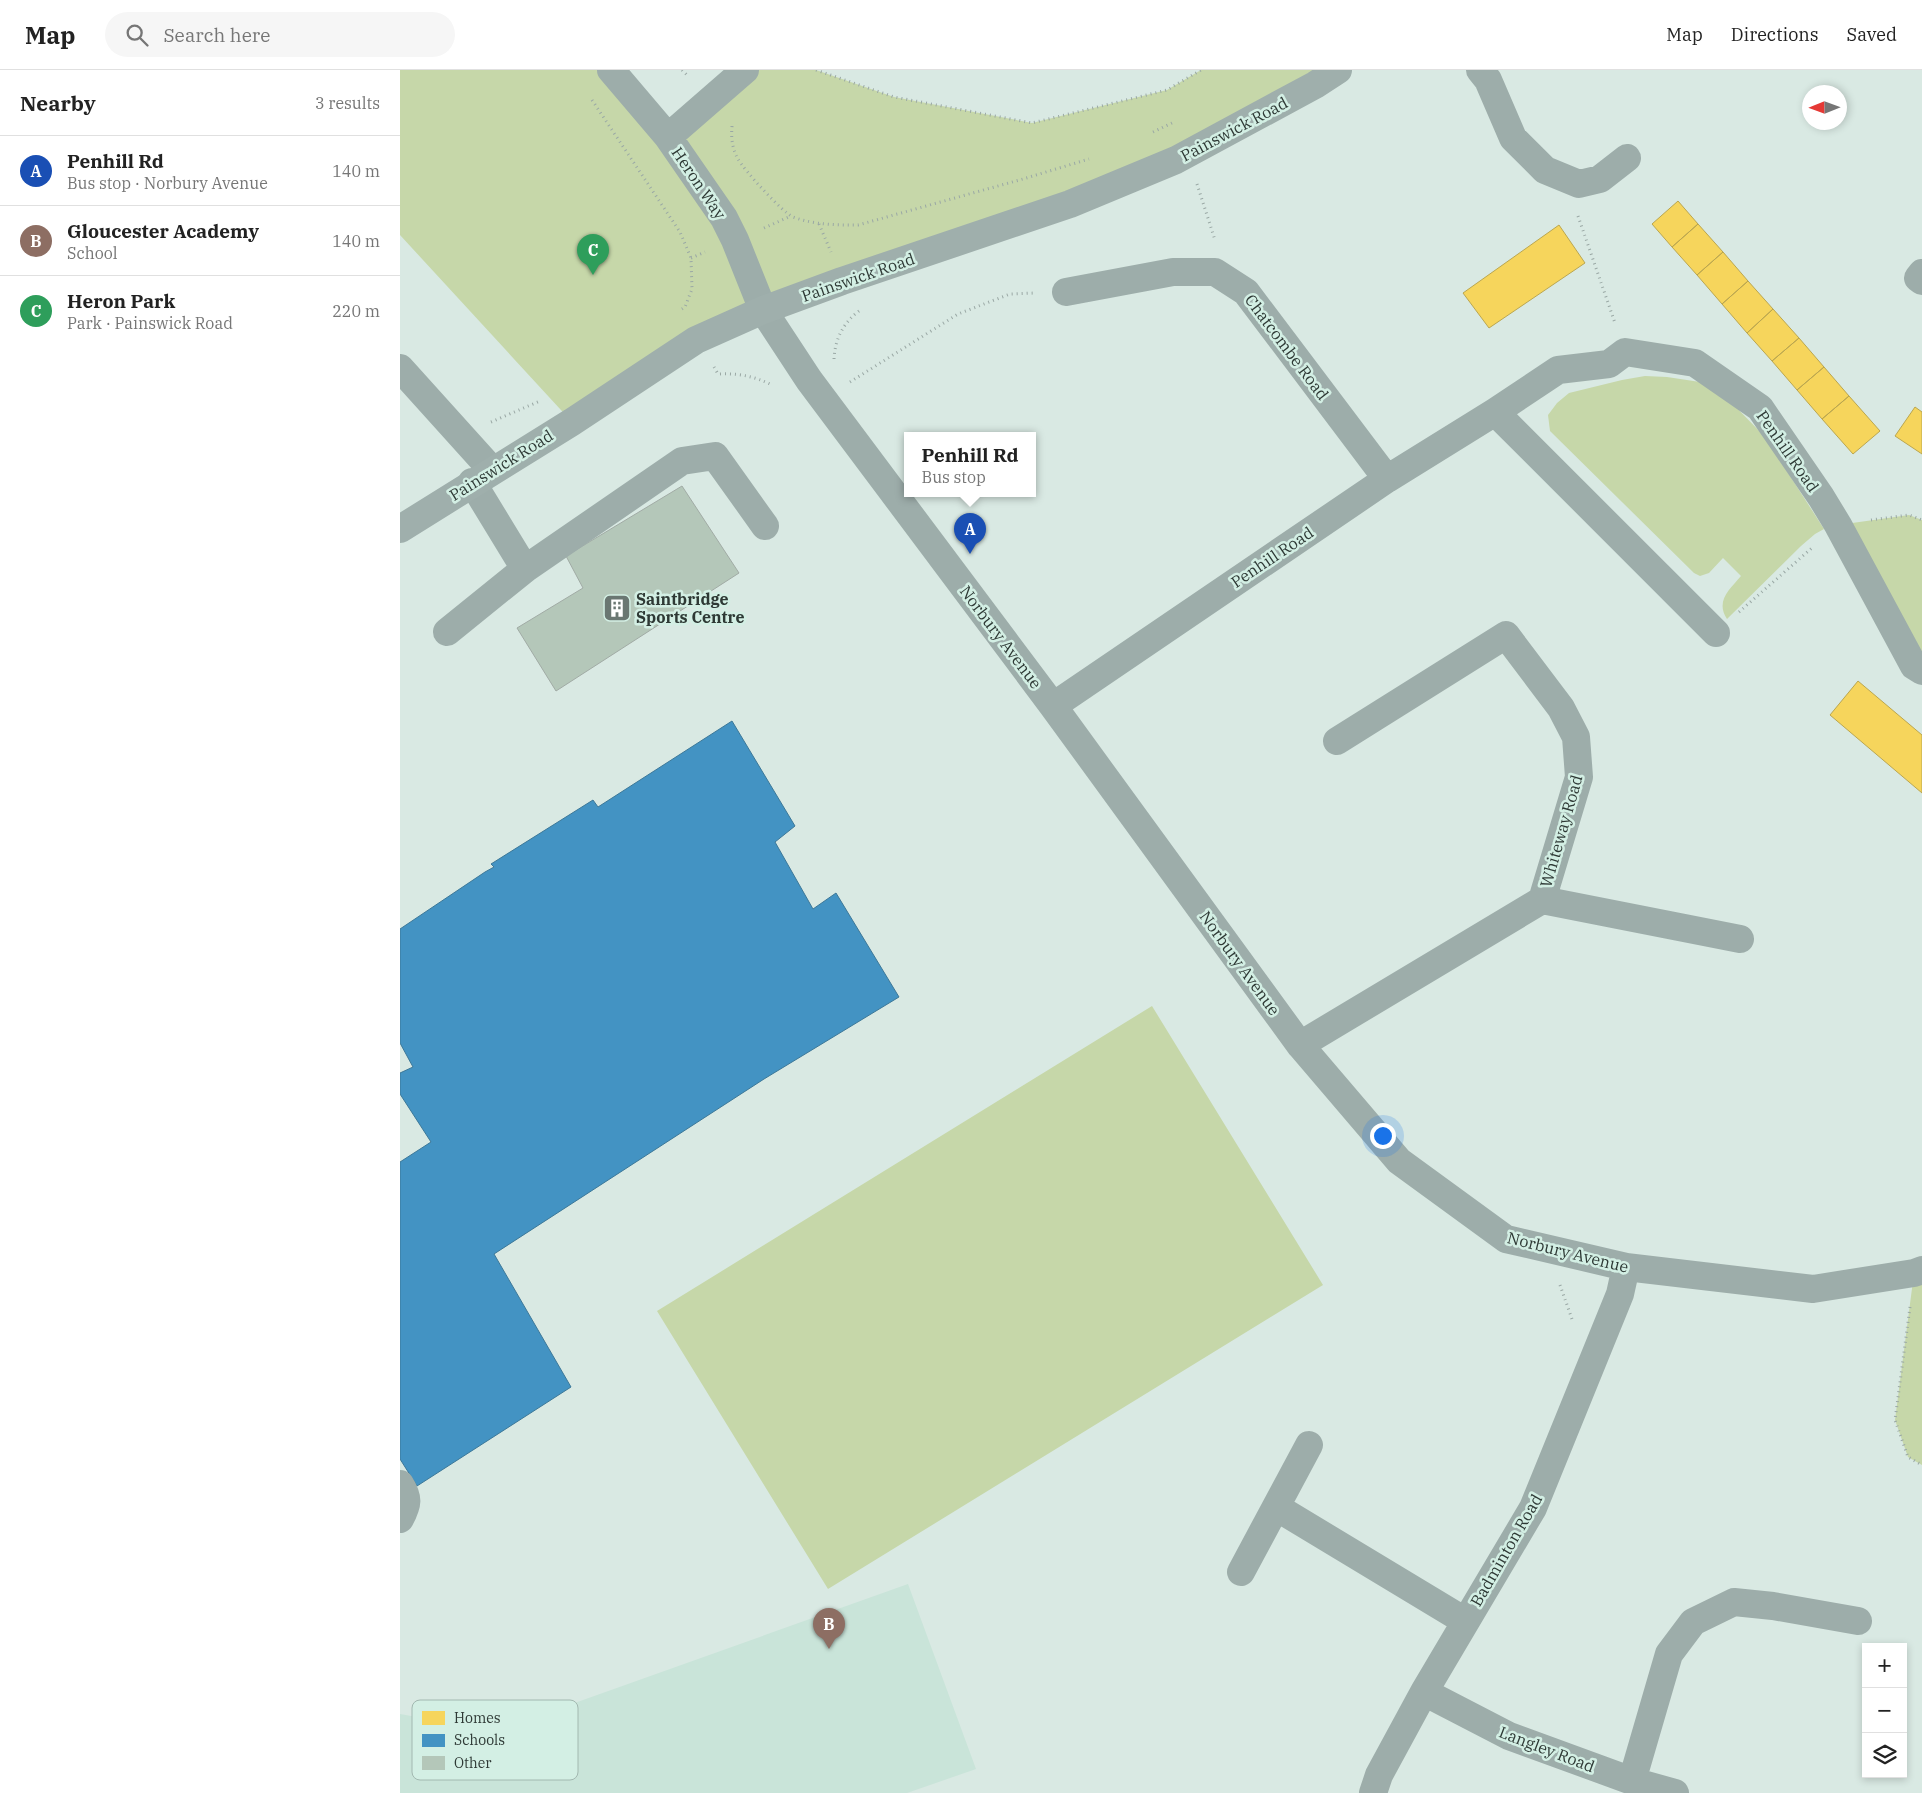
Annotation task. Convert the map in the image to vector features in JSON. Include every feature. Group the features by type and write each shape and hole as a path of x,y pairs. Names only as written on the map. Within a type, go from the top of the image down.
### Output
{"main road":[{"name":"Painswick Road","path":"400,528 572,422 696,340 763,310 842,281 1070,204 1187,154 1299,94 1338,70"}],"street":[{"name":"Heron Way","path":"611,70 668,137 724,218 735,240 763,310"},
{"path":"668,137 745,70"},
{"path":"1480,70 1488,80 1513,138 1545,170 1579,184 1600,178 1627,158"},
{"name":"Chatcombe Road","path":"1066,292 1173,272 1215,272 1246,292 1387,479"},
{"path":"1922,273 1918,278 1922,281"},
{"name":"Norbury Avenue","path":"763,310 809,380 1053,706 1300,1045 1399,1161 1506,1239 1626,1267 1813,1289 1918,1271"},
{"name":"Penhill Road","path":"1053,706 1387,479 1495,412 1558,370 1609,364 1625,352 1695,363 1760,408 1821,497 1914,666 1922,672"},
{"path":"400,368 466,439 525,569"},
{"path":"1495,412 1716,633"},
{"path":"447,632 525,569 682,461 715,456 765,526"},
{"name":"Whiteway Road","path":"1300,1045 1542,900 1580,777 1576,737 1561,708 1506,635 1337,741"},
{"name":"Whiteway Road","path":"1542,900 1740,939"},
{"name":"Badminton Road","path":"1373,1793 1379,1775 1424,1692 1533,1508 1620,1294 1626,1267"},
{"path":"1241,1572 1309,1444"},
{"path":"400,1484 407,1494 406,1508 400,1519"},
{"path":"1276,1507 1465,1621"},
{"path":"1632,1781 1669,1654 1693,1622 1734,1602 1773,1606 1858,1622"},
{"name":"Langley Road","path":"1424,1692 1510,1736 1632,1781 1675,1793"}],"path":[{"path":"816,70 894,96 1032,123 1167,90 1201,70"},
{"path":"588,95 680,232 692,258 692,289 685,307 680,310"},
{"path":"734,118 731,141 738,160 774,202 791,216 830,225 858,224 894,215 1023,179 1097,155"},
{"path":"1147,135 1180,119"},
{"path":"1187,154 1229,281"},
{"path":"1565,178 1625,352"},
{"path":"849,383 958,314 1010,294 1066,292"},
{"path":"466,439 497,418 546,399"},
{"path":"1716,633 1838,525 1910,515 1922,520"},
{"path":"1918,1271 1895,1420 1908,1457 1922,1465"},
{"path":"1558,1280 1571,1313 1575,1330"}],"shaded area":[{"path":"908,1584 976,1769 907,1793 400,1793 400,1714 412,1716 412,1780 578,1780 578,1702"}],"green space":[{"path":"400,70 612,70 668,137 745,70 816,70 894,97 1032,123 1167,90 1201,70 1338,70 1249,122 763,310 572,422 400,235"},
{"path":"1645,376 1700,382 1732,403 1765,437 1824,529 1801,546 1727,619 1724,613 1723,601 1741,576 1723,558 1709,573 1700,576 1694,573 1550,431 1548,415 1557,403 1569,393"},
{"path":"1909,515 1922,520 1922,671 1838,525"},
{"path":"1152,1006 1323,1285 828,1589 657,1311"},
{"path":"1922,1270 1922,1465 1908,1457 1895,1420 1914,1273"}],"building: Homes":[{"path":"1678,201 1698,224 1672,247 1652,224"},
{"path":"1698,224 1723,252 1697,275 1672,247"},
{"path":"1559,225 1585,263 1489,328 1463,293"},
{"path":"1723,252 1748,281 1722,304 1697,275"},
{"path":"1748,281 1773,309 1747,333 1722,304"},
{"path":"1773,309 1799,338 1772,361 1747,333"},
{"path":"1799,338 1824,367 1797,390 1772,361"},
{"path":"1824,367 1849,396 1822,419 1797,390"},
{"path":"1849,396 1880,431 1853,454 1822,419"},
{"path":"1915,407 1922,412 1922,454 1895,436"},
{"path":"1858,681 1922,735 1922,793 1830,715"}],"building: Schools":[{"path":"732,721 795,826 775,842 813,909 836,893 899,997 764,1079 494,1254 571,1387 417,1486 400,1459 400,1162 431,1142 400,1094 400,1073 413,1067 400,1043 400,929 494,867 491,864 593,800 598,807"}],"building: Other":[{"name":"Saintbridge Sports Centre","path":"682,486 739,573 556,691 517,628 583,588 566,556"}],"place":[{"name":"Heron Park","path":"593,275"},
{"name":"Penhill Rd","path":"970,554"},
{"name":"Saintbridge Sports Centre","path":"617,608"},
{"name":"Gloucester Academy","path":"829,1649"}]}
